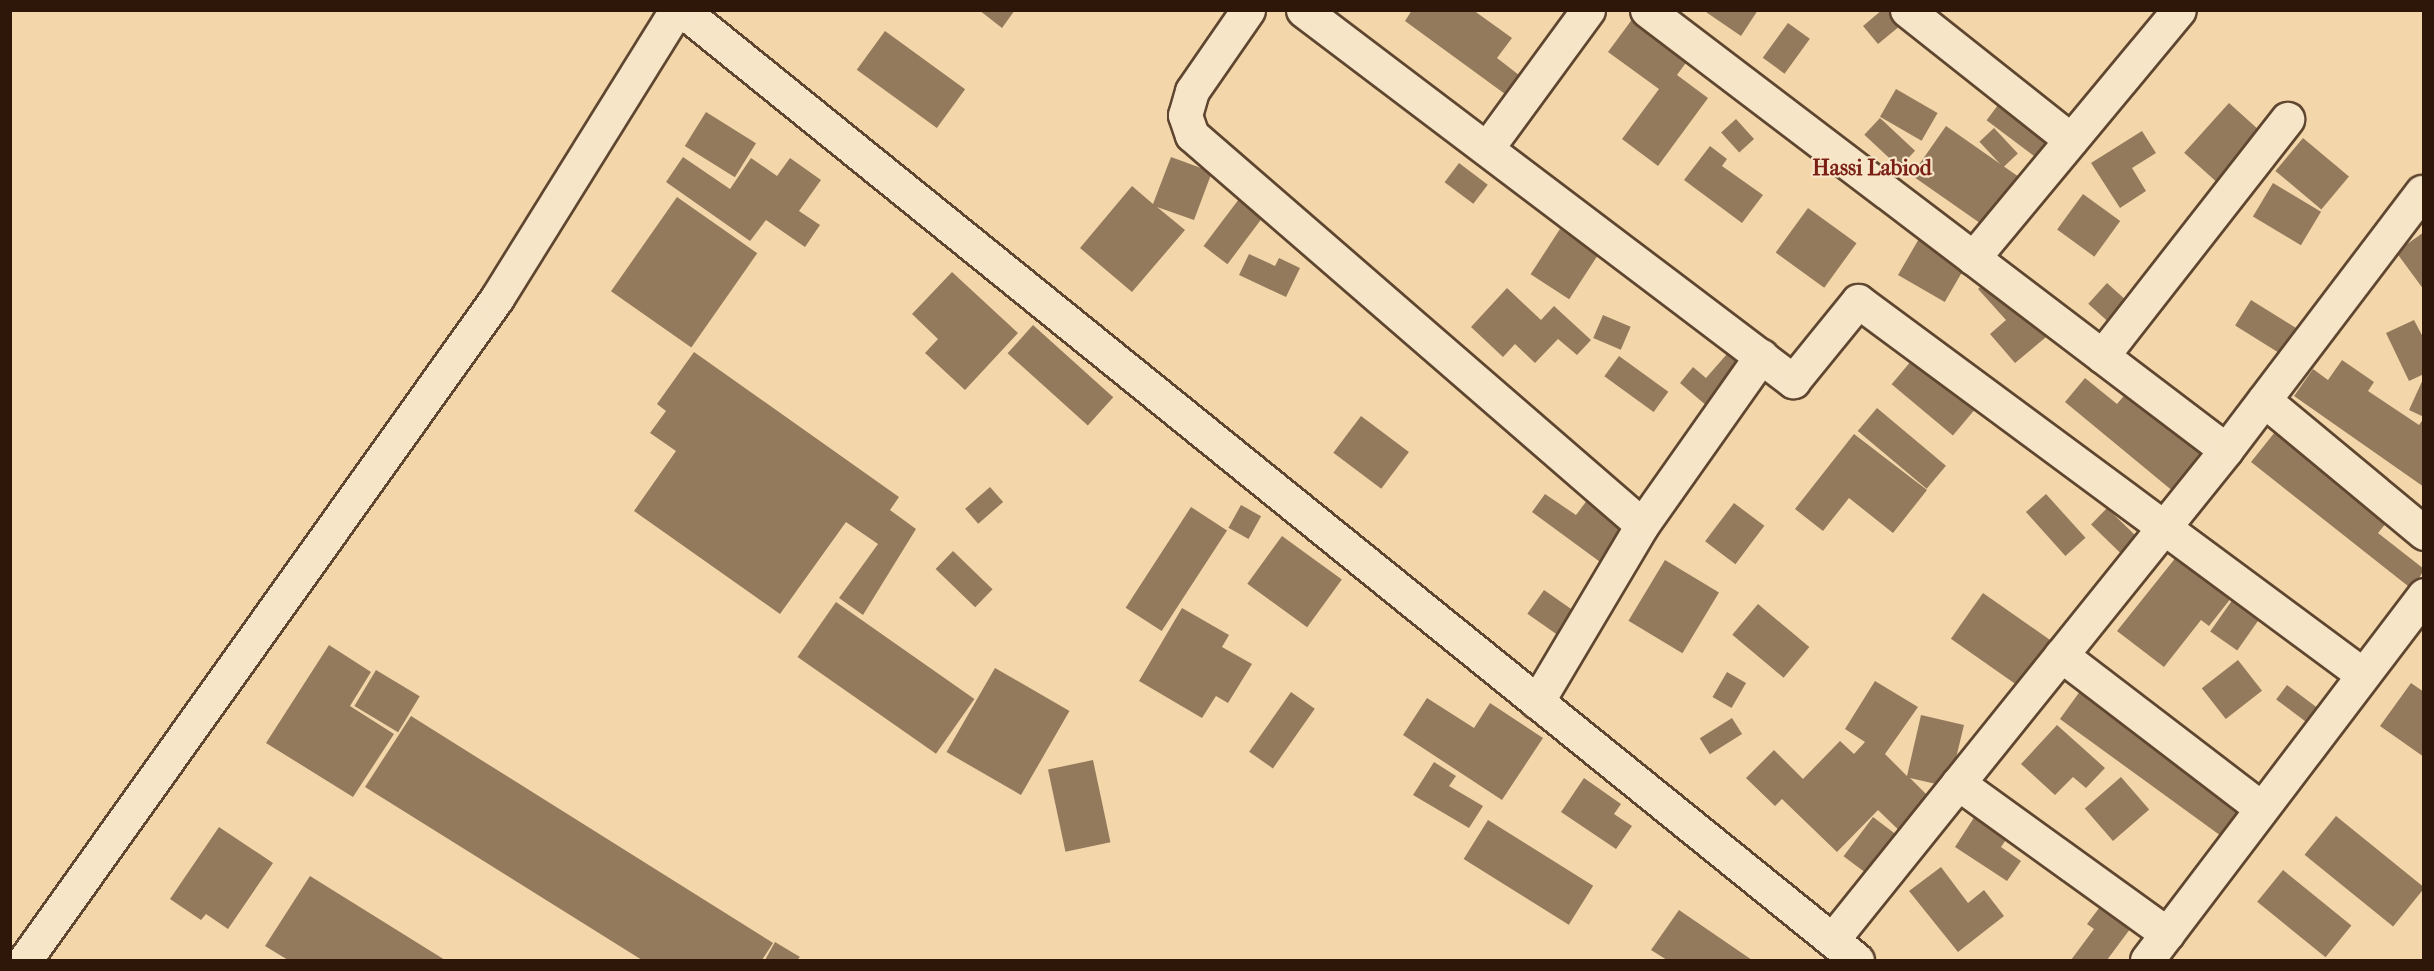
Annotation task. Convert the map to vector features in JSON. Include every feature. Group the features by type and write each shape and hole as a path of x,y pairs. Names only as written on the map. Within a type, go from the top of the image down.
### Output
{"street":[{"path":"25,960 497,298 675,10"},
{"path":"682,10 1857,960"},
{"path":"1248,10 1192,91 1185,115 1192,135 1642,525"},
{"path":"1303,10 1792,381 1858,301 2162,530 2362,674"},
{"path":"1487,148 1588,10"},
{"path":"1647,10 2226,450"},
{"path":"1907,10 2071,140"},
{"path":"1973,258 2179,10"},
{"path":"2102,356 2287,118"},
{"path":"1832,940 2226,450 2422,192"},
{"path":"1537,702 1642,525 1761,356"},
{"path":"2264,400 2424,533"},
{"path":"2147,960 2424,595"},
{"path":"2061,655 2261,808"},
{"path":"1958,783 2167,934"}],"building":[{"path":"979,10 1015,10 1002,28"},
{"path":"1412,10 1473,10 1512,38 1497,58 1519,75 1505,94 1405,21"},
{"path":"1639,10 1696,49 1677,75 1708,98 1658,166 1622,139 1659,89 1608,52"},
{"path":"1703,10 1758,10 1741,36"},
{"path":"1882,10 1897,10 1906,21 1878,44 1863,26"},
{"path":"1788,23 1810,39 1785,74 1763,58"},
{"path":"885,31 965,89 937,128 857,70"},
{"path":"1896,89 1938,113 1922,141 1880,117"},
{"path":"2007,93 2066,138 2046,165 1987,120"},
{"path":"2229,103 2273,142 2228,192 2184,153"},
{"path":"706,112 756,143 735,177 685,146"},
{"path":"1880,118 1915,151 1899,168 1864,135"},
{"path":"1736,119 1754,139 1739,152 1721,132"},
{"path":"1946,126 2034,187 1999,237 1912,175"},
{"path":"1994,128 2018,154 2003,167 1979,142"},
{"path":"2142,131 2156,153 2132,168 2146,191 2120,208 2091,163"},
{"path":"2303,138 2349,177 2321,210 2275,171"},
{"path":"1710,146 1727,159 1722,166 1763,195 1742,223 1684,180"},
{"path":"683,157 730,189 751,158 777,176 790,158 821,180 799,211 820,225 805,247 766,220 750,241 666,182"},
{"path":"1171,157 1212,172 1194,220 1157,207 1185,230 1132,292 1080,248 1132,186 1153,204"},
{"path":"1459,163 1488,185 1473,204 1445,182"},
{"path":"2273,183 2321,212 2301,245 2253,216"},
{"path":"2083,194 2120,221 2094,257 2057,230"},
{"path":"677,197 757,253 691,347 611,291"},
{"path":"1239,199 1263,217 1227,264 1203,246"},
{"path":"1808,208 1857,243 1824,288 1776,252"},
{"path":"1560,229 1599,254 1569,299 1531,274"},
{"path":"1924,230 1971,257 1945,302 1898,275"},
{"path":"2424,232 2424,290 2396,252"},
{"path":"1249,254 1275,266 1279,258 1300,268 1286,297 1239,275"},
{"path":"2004,267 2057,328 2015,363 1990,334 2006,320 1978,289"},
{"path":"952,272 1018,333 965,390 925,353 938,339 912,314"},
{"path":"2107,283 2135,308 2117,329 2088,304"},
{"path":"1507,288 1541,320 1554,306 1591,340 1577,355 1558,339 1535,363 1515,344 1503,357 1471,327"},
{"path":"2251,300 2311,338 2295,363 2235,325"},
{"path":"1603,315 1631,327 1621,350 1593,338"},
{"path":"2414,320 2424,339 2424,374 2409,381 2386,333"},
{"path":"1033,325 1113,397 1088,426 1008,353"},
{"path":"1927,342 1988,393 1953,436 1892,384"},
{"path":"694,352 899,497 890,510 916,529 863,615 839,598 878,544 846,522 780,614 634,511 676,451 650,433 666,411 657,404"},
{"path":"1727,354 1756,377 1721,418 1680,383 1693,367 1706,378"},
{"path":"1619,356 1668,392 1654,412 1604,376"},
{"path":"2342,360 2374,382 2368,391 2419,425 2424,418 2424,487 2294,396 2313,369 2328,380"},
{"path":"2424,377 2424,417 2409,410"},
{"path":"2085,378 2117,404 2135,383 2218,452 2180,497 2065,402"},
{"path":"1877,408 1946,466 1927,489 1858,431"},
{"path":"1361,416 1409,452 1381,489 1333,453"},
{"path":"2283,422 2396,511 2378,533 2424,569 2413,590 2251,462"},
{"path":"1854,434 1927,490 1893,533 1849,498 1823,531 1795,509"},
{"path":"990,487 1003,502 978,524 965,509"},
{"path":"1545,494 1576,515 1591,495 1651,535 1622,578 1532,512"},
{"path":"2046,494 2085,538 2065,556 2026,512"},
{"path":"1734,503 1764,526 1735,564 1705,541"},
{"path":"1241,505 1261,516 1249,539 1228,528"},
{"path":"1191,507 1227,530 1162,631 1126,608"},
{"path":"2107,508 2144,544 2128,561 2091,525"},
{"path":"1282,536 1342,579 1307,627 1247,584"},
{"path":"2185,546 2239,588 2209,626 2201,620 2164,667 2117,631"},
{"path":"953,551 993,589 975,607 936,569"},
{"path":"1665,560 1719,592 1682,653 1628,621"},
{"path":"2240,589 2267,608 2237,651 2210,632"},
{"path":"1544,590 1586,619 1569,643 1527,614"},
{"path":"1983,593 2063,649 2031,695 1951,639"},
{"path":"836,602 974,699 936,754 798,657"},
{"path":"1758,604 1809,647 1784,678 1732,635"},
{"path":"1182,608 1229,635 1222,647 1252,664 1228,703 1216,696 1202,718 1139,681"},
{"path":"329,645 371,672 350,706 394,734 353,797 266,743"},
{"path":"2238,660 2262,691 2226,719 2202,688"},
{"path":"995,668 1069,711 1021,795 946,752"},
{"path":"376,670 420,696 398,732 354,706"},
{"path":"1727,672 1746,683 1732,708 1712,697"},
{"path":"2094,672 2277,805 2243,852 2060,719"},
{"path":"1875,681 1918,707 1885,754 1907,776 1921,715 1964,725 1949,787 1910,778 1943,811 1911,842 1878,810 1837,852 1782,799 1775,806 1746,778 1774,750 1803,779 1840,741 1854,754 1865,742 1845,729"},
{"path":"2411,683 2424,692 2424,757 2380,726"},
{"path":"2287,685 2323,712 2312,726 2276,699"},
{"path":"1291,692 1315,709 1273,768 1249,752"},
{"path":"1427,698 1474,728 1490,703 1543,738 1502,800 1403,735"},
{"path":"411,716 773,943 762,960 642,960 365,787"},
{"path":"1732,718 1742,734 1710,754 1700,738"},
{"path":"2057,725 2105,768 2086,788 2073,777 2055,795 2021,764"},
{"path":"1093,760 1110,842 1065,852 1048,770"},
{"path":"1434,762 1456,776 1449,786 1483,806 1469,828 1413,795"},
{"path":"2121,777 2149,809 2113,841 2085,808"},
{"path":"1584,778 1621,804 1614,814 1632,826 1616,849 1561,812"},
{"path":"1986,799 2019,821 2001,847 2021,861 2007,881 1955,847"},
{"path":"2336,816 2424,887 2393,927 2305,855"},
{"path":"1873,817 1902,839 1872,878 1844,856"},
{"path":"1488,820 1593,886 1569,925 1464,859"},
{"path":"219,827 273,863 228,929 206,914 201,920 170,899"},
{"path":"1941,867 1968,903 1984,890 2004,916 1958,952 1909,891"},
{"path":"2283,870 2351,925 2326,957 2257,902"},
{"path":"310,876 445,960 288,960 265,946"},
{"path":"2106,899 2136,921 2107,960 2071,960 2094,929 2087,924"},
{"path":"1679,910 1752,960 1667,960 1651,950"},
{"path":"775,942 800,957 797,960 765,960"}],"district":[{"name":"Hassi Labiod","path":"1872,169"}]}
